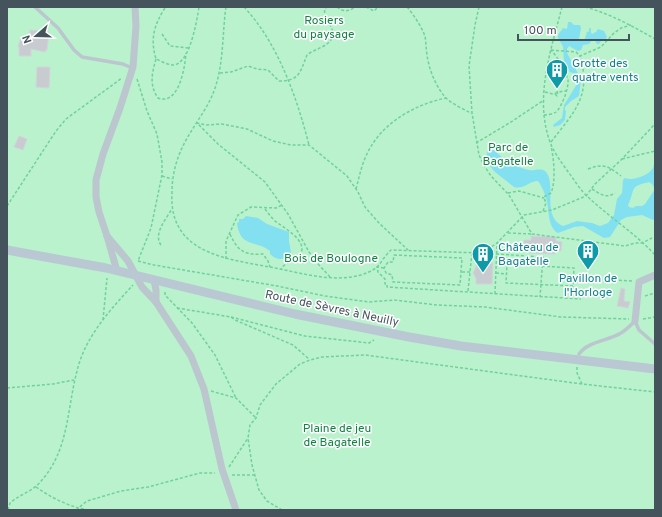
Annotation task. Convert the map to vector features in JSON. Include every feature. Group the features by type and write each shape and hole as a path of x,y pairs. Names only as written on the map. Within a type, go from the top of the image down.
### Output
{"street":[{"path":"117,271 108,236 99,212 96,197 96,180 103,154 120,108 131,71 136,26 135,7"},
{"path":"108,236 128,261 142,287 156,302 191,356 204,389 223,472 236,510"},
{"name":"Route de Sèvres à Neuilly","path":"7,250 117,271 295,314 409,337 461,346 655,369"},
{"path":"635,321 639,282 655,275"},
{"path":"154,280 156,302"}],"lane":[{"path":"35,7 58,28 74,50 82,57 123,64 131,71"},
{"path":"579,354 581,351 592,345 622,333 635,321 639,330 655,344"}],"path":[{"path":"165,7 155,26 153,44 156,59 152,70 153,87 158,98 162,100 166,99 176,91 181,82 185,66 186,53"},
{"path":"156,59 174,65 178,63 189,48 194,34 199,7"},
{"path":"226,7 219,72 214,93 183,146 172,179 172,209 179,228 188,240 198,247 226,259 313,276 342,278 362,275 377,267 382,259 391,250 543,257 540,297"},
{"path":"244,7 255,18 289,80 309,145 348,176 365,207 398,241 409,250"},
{"path":"219,72 231,72 248,66 268,70 279,81 289,80 299,74 307,56 326,45 331,40 333,29 324,11 325,8 328,7"},
{"path":"337,7 345,11 355,7"},
{"path":"366,7 374,11 378,7"},
{"path":"407,7 413,13 423,32 430,69 446,98 472,113"},
{"path":"479,7 469,66 472,113 476,143 479,155 485,167 491,176 508,193 532,234"},
{"path":"508,193 519,191 545,197 551,193 554,186 553,156 544,115 544,92 547,65 562,7"},
{"path":"585,7 603,12 631,25 655,39"},
{"path":"580,56 602,47 614,33 621,28 631,25"},
{"path":"162,34 170,46 189,48"},
{"path":"550,143 577,106 583,92 585,78 580,56 576,52 551,50"},
{"path":"544,115 557,111 563,102 568,82 555,54 551,50"},
{"path":"7,206 56,131 66,119 131,71 137,79 147,111 158,134 162,162 162,176 151,228 138,261"},
{"path":"544,92 555,94 557,96 557,91"},
{"path":"555,94 566,91"},
{"path":"356,189 366,156 374,142 383,131 395,119 411,109 432,101 446,98"},
{"path":"476,143 544,100"},
{"path":"197,123 206,125 222,124 247,129 273,141 291,145 309,145"},
{"path":"197,123 218,144 264,182 282,205 315,261 330,277"},
{"path":"480,253 488,250 497,243 524,215 552,210 586,196 591,188 621,160 655,124"},
{"path":"550,143 558,157 586,196 621,224 655,255"},
{"path":"621,160 655,151"},
{"path":"588,169 601,165 611,169 621,176"},
{"path":"162,176 172,179"},
{"path":"591,188 603,196 612,195 615,193"},
{"path":"544,211 546,203 545,197"},
{"path":"226,259 226,244 238,215 251,207 276,208 282,205"},
{"path":"264,208 273,220 293,234 298,240 302,250 300,255 294,261 283,265 281,269"},
{"path":"161,245 158,241 158,235 172,209"},
{"path":"507,233 532,234 625,246 635,243 642,243 652,238"},
{"path":"230,234 238,248 252,255 265,255 270,267"},
{"path":"298,240 301,237"},
{"path":"495,294 497,243"},
{"path":"497,243 510,244 509,255"},
{"path":"468,292 472,253"},
{"path":"394,255 462,258 460,285 393,282 392,275 386,273 384,268 388,262 393,262 394,255"},
{"path":"133,262 138,261 153,266 277,286 325,296 369,302 394,300 437,305 485,307 561,317 627,319 635,321 655,317"},
{"path":"507,264 574,268 573,286 506,283 506,274 507,264"},
{"path":"377,267 384,268"},
{"path":"377,267 378,272 385,279 385,284 387,284 387,287 581,299"},
{"path":"461,272 470,272"},
{"path":"496,273 506,274"},
{"path":"8,510 10,503 36,487 43,480 60,452 70,414 77,370 85,347 103,320 133,284 135,275"},
{"path":"103,320 106,278"},
{"path":"574,278 639,282"},
{"path":"165,292 165,295 192,323 215,355 236,398 256,418"},
{"path":"637,298 655,293"},
{"path":"178,308 231,317 305,336 369,343 374,340"},
{"path":"231,317 234,320 293,345 310,360"},
{"path":"282,510 267,501 262,496 255,475 248,438 250,425 256,418 260,405 276,384 300,364 310,360 322,357 365,356 655,392"},
{"path":"577,367 577,373 582,384"},
{"path":"7,388 53,384 75,380"},
{"path":"204,389 236,398"},
{"path":"223,472 230,466 248,438"},
{"path":"76,510 87,501 121,491 148,487 200,473 223,472 255,475"},
{"path":"36,487 47,494 79,508 88,510"}],"green space":[{"name":"Bois de Boulogne","path":"7,7 655,7 655,510 7,510"}],"water":[{"path":"568,22 571,22 574,25 580,25 581,28 579,39 584,41 587,32 590,31 592,34 598,29 604,31 607,37 599,44 597,44 593,39 589,44 583,45 581,50 578,51 569,46 567,49 567,53 581,79 579,96 565,107 565,120 560,125 554,127 553,125 562,118 564,105 578,80 576,75 565,66 563,47 558,36 563,28 567,29"},
{"path":"488,150 494,150 514,165 529,170 540,169 546,172 549,178 551,208 553,215 556,221 563,226 577,221 592,223 600,226 608,223 614,215 617,199 622,193 623,180 625,178 636,178 648,173 653,168 655,159 655,189 655,219 653,220 642,215 627,217 621,220 610,237 604,238 583,226 574,227 558,233 553,229 549,218 546,197 538,181 518,188 514,187 495,172 489,165 486,157","holes":["649,182 655,189 645,204 633,208 629,207 628,205 635,187"]},
{"path":"246,216 258,218 267,224 289,232 291,253 289,257 284,259 277,258 272,256 270,251 265,248 245,240 241,236 237,223 239,222 239,219 243,219"}],"building":[{"path":"30,30 49,32 47,50 45,52 31,49 31,56 19,56 18,47 20,40 29,41"},
{"path":"37,67 50,67 49,88 36,87"},
{"path":"19,136 27,139 23,150 14,147"},
{"path":"531,236 556,237 556,241 562,242 561,251 555,251 555,254 530,253 530,250 524,249 524,240 531,240"},
{"name":"Château de Bagatelle","path":"477,262 493,263 492,284 476,284 476,278 473,273"},
{"path":"621,288 625,289 624,301 630,302 628,308 617,306"}],"place":[{"name":"Grotte des quatre vents","path":"557,90"},
{"name":"Pavillon de l'Horloge","path":"588,270"},
{"name":"Château de Bagatelle","path":"483,274"}],"park label":[{"name":"Rosiers du paysage","path":"324,27"},
{"name":"Parc de Bagatelle","path":"508,154"},
{"name":"Plaine de jeu de Bagatelle","path":"337,435"}]}
